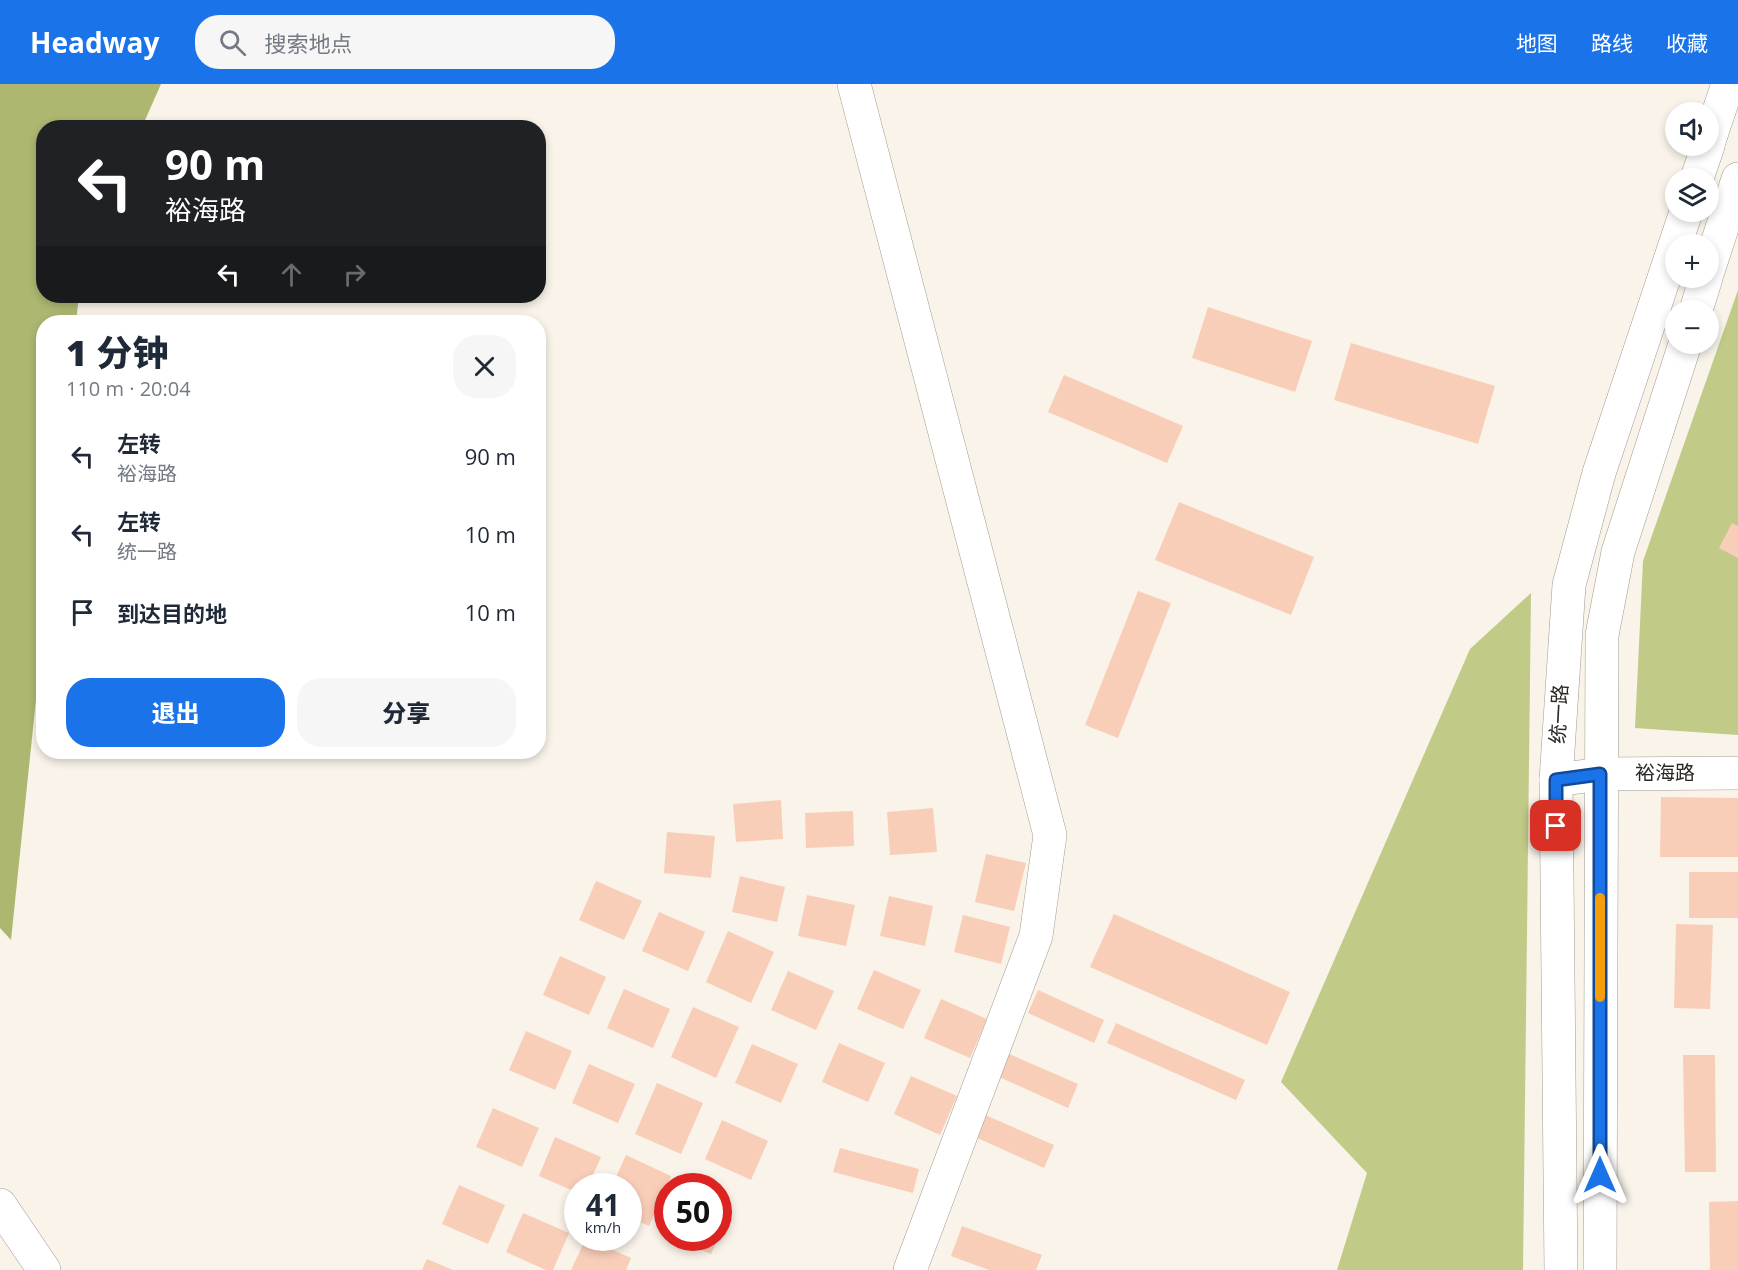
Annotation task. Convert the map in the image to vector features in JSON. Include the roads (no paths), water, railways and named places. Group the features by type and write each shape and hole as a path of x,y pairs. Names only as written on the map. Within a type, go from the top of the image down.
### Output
{"main road":[{"path":"854,84 1050,835 1036,936 910,1270"},
{"path":"1719,111 1728,84"},
{"path":"1719,237 1738,179"},
{"name":"统一路","path":"1561,1270 1556,780 1569,585 1599,472 1683,222"},
{"path":"1600,1270 1602,636 1618,552 1682,354"},
{"name":"裕海路","path":"1556,780 1600,774 1738,772"},
{"path":"0,1204 44,1270"}]}
